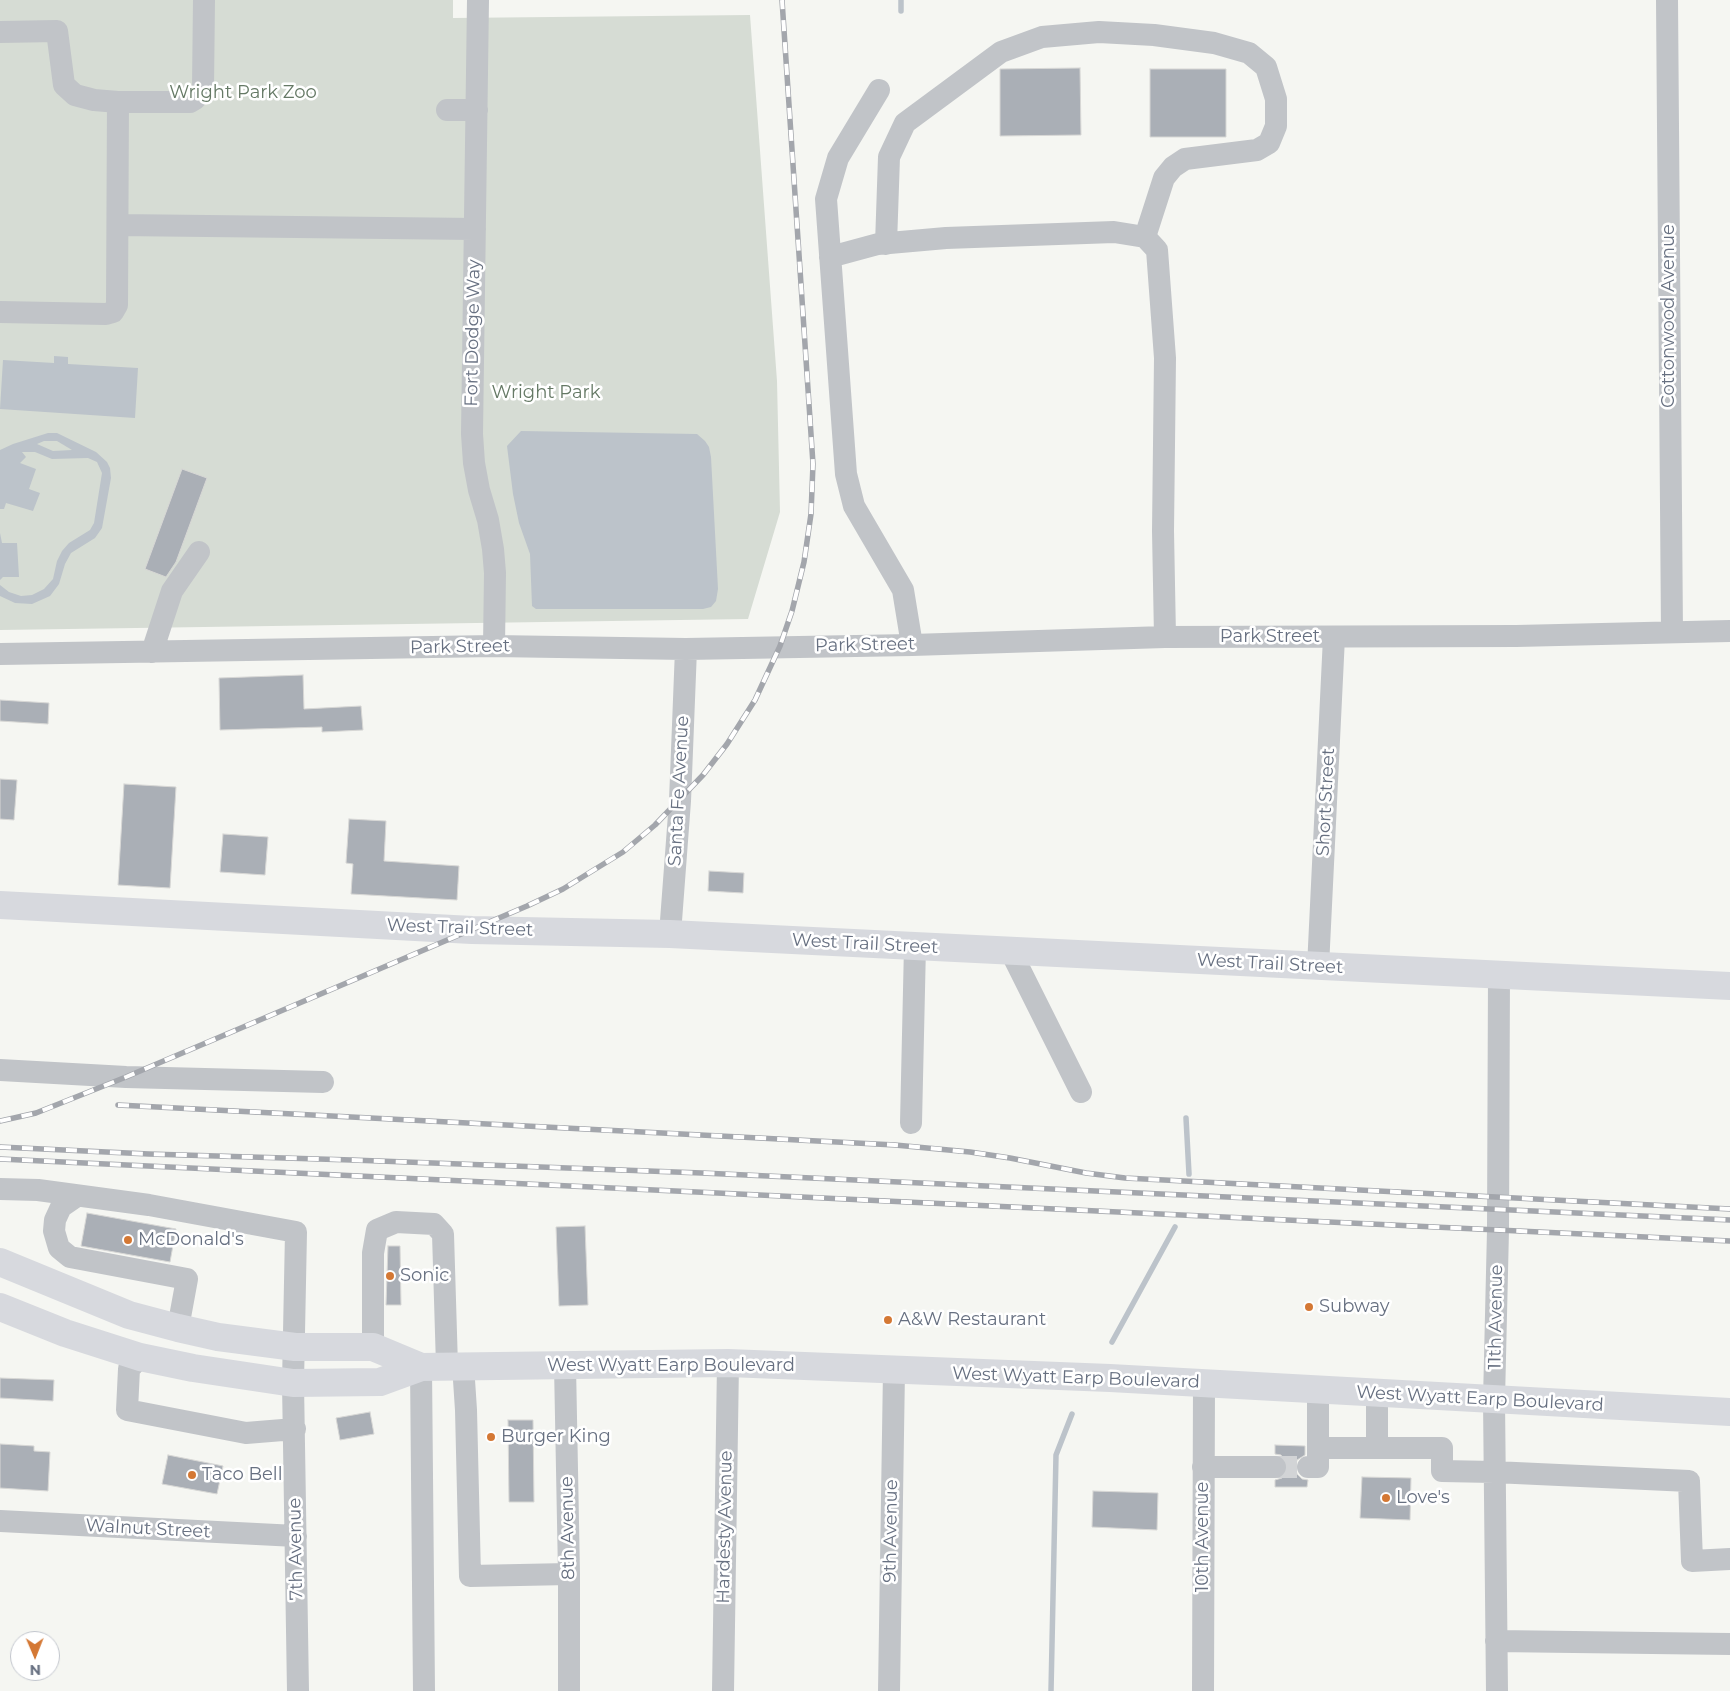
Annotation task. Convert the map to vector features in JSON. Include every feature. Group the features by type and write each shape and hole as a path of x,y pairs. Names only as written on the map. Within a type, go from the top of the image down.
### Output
{"main road":[{"name":"West Trail Street","path":"0,904 472,930 670,934 1730,986"},
{"name":"West Wyatt Earp Boulevard","path":"0,1262 130,1315 178,1328 218,1337 295,1347 373,1347 421,1367"},
{"name":"West Wyatt Earp Boulevard","path":"0,1307 65,1333 140,1357 202,1370 293,1383 380,1382 421,1367 728,1364 1204,1383 1730,1412"}],"street":[{"path":"0,32 57,31 64,84 75,95 94,100 118,102 190,102 200,94 203,87 204,0"},
{"name":"Cottonwood Avenue","path":"1667,0 1672,632"},
{"name":"Fort Dodge Way","path":"478,9 472,434 477,481 488,520 494,557 494,646"},
{"path":"886,244 889,157 905,123 1001,52 1042,37 1099,32 1162,36 1214,43 1249,53 1266,67 1276,100 1276,126 1269,144 1257,150 1185,159 1173,167 1164,178 1145,237"},
{"path":"879,90 838,158 826,199 846,474 854,506 903,590 912,645"},
{"path":"0,312 106,314 113,312 117,305 118,102"},
{"path":"447,110 477,110"},
{"path":"118,225 475,229"},
{"path":"830,257 886,244 946,238 1114,232 1145,237 1157,250 1165,358 1163,531 1165,637"},
{"path":"152,652 172,591 198,552"},
{"name":"Park Street","path":"0,654 494,646 686,649 912,645 1165,637 1516,636 1730,631"},
{"name":"Short Street","path":"1318,967 1334,637"},
{"name":"Santa Fe Avenue","path":"670,934 680,801 686,649"},
{"path":"911,1123 915,946"},
{"path":"1011,952 1081,1092"},
{"name":"11th Avenue","path":"1496,1691 1494,1400 1498,1230 1499,974"},
{"path":"0,1070 126,1077 323,1082"},
{"path":"0,1189 38,1190 77,1196"},
{"path":"77,1196 61,1207 55,1220 54,1231 59,1248 70,1257 187,1279 178,1328"},
{"name":"7th Avenue","path":"77,1196 149,1205 296,1232 293,1383 298,1691"},
{"path":"373,1347 373,1253 377,1230 396,1222 434,1224 442,1234 455,1366 466,1410 470,1576 569,1574"},
{"path":"140,1357 129,1369 127,1410 246,1433 295,1429"},
{"name":"Hardesty Avenue","path":"723,1691 728,1364"},
{"name":"8th Avenue","path":"565,1365 569,1691"},
{"path":"421,1367 424,1691"},
{"name":"9th Avenue","path":"889,1691 894,1370"},
{"name":"10th Avenue","path":"1203,1691 1204,1383"},
{"path":"1318,1390 1313,1458 1377,1448 1442,1448 1442,1471 1689,1481 1692,1561 1730,1559"},
{"path":"1377,1393 1377,1448"},
{"path":"1203,1467 1275,1467"},
{"name":"Walnut Street","path":"0,1521 296,1536"},
{"path":"1496,1641 1730,1644"}],"green space":[{"name":"Wright Park","path":"0,0 453,0 453,18 750,15 777,381 780,512 748,619 0,630"}],"shaded area":[{"path":"54,356 68,357 68,364 138,368 135,418 0,409 3,360 54,363"},
{"path":"521,431 697,434 705,441 709,447 711,457 718,589 716,601 711,607 703,609 536,609 532,606 530,554 519,523 507,446"},
{"path":"48,433 57,433 96,452 107,462 110,468 111,478 102,528 95,538 71,553 65,564 59,584 50,596 32,604 15,603 0,596 0,585 9,592 21,596 32,595 44,589 53,579 57,561 62,551 69,543 90,530 94,523 102,473 97,462 88,458 52,459 35,452 22,452 26,457 20,463 36,469 29,489 40,493 33,511 6,503 4,509 0,509 0,450","holes":["44,441 57,441 72,450 53,451 37,444"]},
{"path":"0,533 2,543 17,543 19,577 3,577 0,580"}],"building":[{"path":"1080,68 1081,135 1000,136 1000,69"},
{"path":"1150,69 1226,69 1226,137 1150,137"},
{"path":"182,469 207,478 176,562 166,577 145,569"},
{"path":"303,675 304,709 361,706 363,730 322,732 322,727 220,730 219,678"},
{"path":"0,700 49,703 48,724 0,721"},
{"path":"0,779 17,780 14,820 0,819"},
{"path":"124,784 176,787 170,888 118,885"},
{"path":"349,819 386,821 384,861 459,866 457,900 351,894 353,864 346,863"},
{"path":"223,834 268,837 265,875 220,872"},
{"path":"709,871 744,873 743,893 708,891"},
{"name":"McDonald's","path":"87,1213 176,1229 170,1262 81,1246"},
{"path":"585,1226 588,1305 559,1306 556,1227"},
{"name":"Sonic","path":"388,1246 400,1246 401,1305 386,1305"},
{"path":"0,1378 54,1380 53,1401 0,1398"},
{"path":"370,1412 374,1434 340,1440 336,1418"},
{"path":"508,1420 533,1420 534,1502 509,1502"},
{"path":"0,1444 34,1446 34,1451 50,1452 48,1491 0,1488"},
{"path":"1275,1445 1305,1446 1305,1455 1297,1460 1295,1467 1297,1474 1302,1479 1308,1480 1307,1487 1275,1487 1275,1480 1282,1478 1287,1473 1288,1467 1286,1460 1281,1455 1275,1454"},
{"name":"Taco Bell","path":"168,1455 223,1466 217,1494 162,1484"},
{"name":"Love's","path":"1362,1477 1411,1478 1410,1520 1360,1518"},
{"path":"1093,1491 1158,1493 1157,1530 1092,1527"}],"waterway":[{"path":"901,0 901,11"},
{"path":"1186,1118 1189,1174"},
{"path":"1112,1342 1175,1227"},
{"path":"1051,1691 1056,1455 1072,1414"}],"tunnel":[{"path":"1275,1467 1308,1467"}],"railway":[{"path":"0,1121 36,1113 126,1077 563,889 623,852 655,825 703,775 727,744 755,700 780,646 792,611 804,562 811,514 813,464 782,0"},
{"path":"118,1105 895,1145 970,1152 1086,1173 1125,1178 1730,1209"},
{"path":"0,1147 702,1173 1730,1220"},
{"path":"0,1159 1730,1241"}],"place":[{"name":"McDonald's","path":"128,1240"},
{"name":"Sonic","path":"390,1276"},
{"name":"Subway","path":"1309,1307"},
{"name":"A&W Restaurant","path":"888,1320"},
{"name":"Burger King","path":"491,1437"},
{"name":"Taco Bell","path":"192,1475"},
{"name":"Love's","path":"1386,1498"}],"park label":[{"name":"Wright Park Zoo","path":"243,93"}]}
